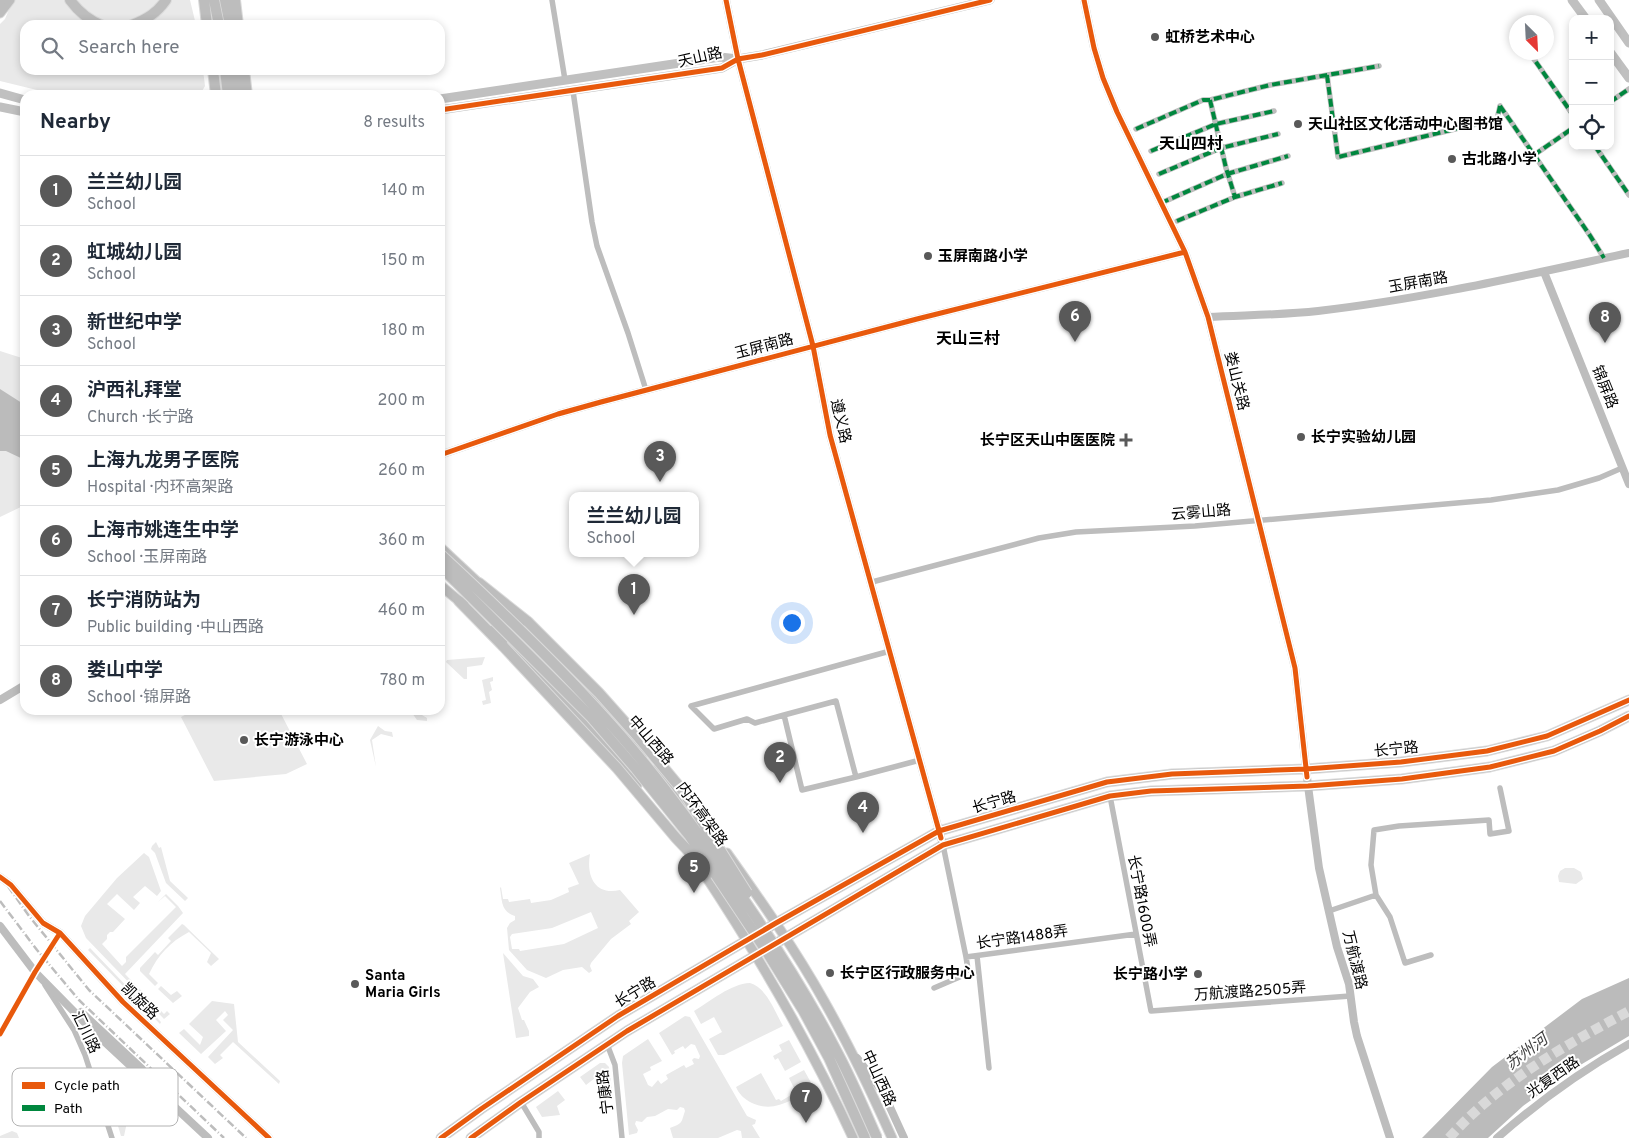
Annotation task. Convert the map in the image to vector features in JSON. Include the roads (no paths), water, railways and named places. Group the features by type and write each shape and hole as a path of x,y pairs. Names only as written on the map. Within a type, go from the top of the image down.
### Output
{"highway":[{"path":"70,0 91,20"},
{"path":"145,20 160,8 166,0"},
{"path":"204,0 207,20"},
{"path":"214,0 218,20"},
{"path":"225,0 229,20"},
{"path":"234,0 237,20"},
{"path":"215,75 216,90"},
{"path":"226,75 227,90"},
{"path":"236,75 237,90"},
{"path":"245,75 247,90"},
{"name":"内环高架路","path":"445,559 515,626 591,704 644,763 696,830 776,947 812,1005 838,1053 877,1138"},
{"name":"内环高架路","path":"445,571 591,717 689,835 768,952 803,1010 829,1058 865,1138"},
{"path":"479,583 528,622 598,692 639,738 682,791 742,884 776,947"},
{"path":"459,601 617,768 676,838 726,890"}],"main road":[{"path":"0,13 10,0"},
{"name":"天山路","path":"445,99 720,57 738,59 771,53 990,0"},
{"path":"1572,0 1583,15"},
{"path":"1599,0 1629,43"},
{"path":"1614,57 1629,78"},
{"name":"天山路","path":"445,109 722,68 738,59"},
{"path":"216,75 219,90"},
{"path":"0,93 20,99"},
{"path":"0,107 20,111"},
{"name":"中山西路","path":"445,552 570,672 648,756 724,849 776,923 823,1000 849,1047 892,1138"},
{"path":"445,589 505,640 612,751 688,850 756,954 792,1015 832,1092 853,1138"},
{"name":"长宁路","path":"441,1138 618,1016 776,923 939,831 1107,782 1172,774 1306,769 1401,762 1487,751 1547,736 1629,700"},
{"name":"长宁路","path":"471,1138 607,1044 756,954 943,845 1110,796 1151,791 1308,786 1402,779 1490,767 1554,751 1600,732 1629,716"}],"street":[{"path":"552,0 565,80"},
{"name":"遵义路","path":"726,0 738,59 814,346 830,435 943,845"},
{"name":"娄山关路","path":"1084,0 1094,48 1117,112 1185,252 1208,317 1295,668 1308,786"},
{"path":"1535,60 1569,109"},
{"path":"1136,129 1203,100 1210,100 1270,85 1379,66"},
{"path":"1327,75 1338,157 1497,119 1500,106 1604,258"},
{"path":"1614,99 1629,89"},
{"path":"573,91 597,246 646,390"},
{"path":"1210,100 1227,174 1235,197"},
{"path":"1151,151 1216,124 1274,111"},
{"path":"1534,155 1569,131"},
{"path":"1159,174 1221,148 1278,134"},
{"path":"1598,150 1629,195"},
{"path":"1161,202 1227,174 1288,156"},
{"path":"1177,221 1235,197 1282,183"},
{"name":"玉屏南路","path":"445,452 558,414 646,390 1185,252"},
{"name":"玉屏南路","path":"1208,317 1316,312 1388,302 1544,272 1629,253"},
{"name":"锦屏路","path":"1544,272 1629,484"},
{"name":"云雾山路","path":"872,582 1022,542 1076,532 1195,526 1518,496 1558,490 1599,478 1622,468"},
{"path":"856,778 836,701 755,723 747,720 714,729 692,706 890,651"},
{"path":"0,700 20,688"},
{"path":"784,716 802,790 856,778 920,760"},
{"name":"万航渡路","path":"1308,786 1320,868 1338,948 1349,984 1357,1036 1390,1138"},
{"path":"1431,955 1405,964 1390,917 1376,895 1371,865 1374,830 1399,826 1489,820 1490,834 1509,831 1500,788"},
{"name":"长宁路1600弄","path":"1110,796 1151,1011"},
{"name":"长宁路1488弄","path":"943,845 966,957 1136,934"},
{"name":"凯旋路","path":"0,877 11,885 43,923 60,934 123,1002 269,1138"},
{"path":"1329,911 1376,895"},
{"path":"0,926 36,970 93,1031 133,1068"},
{"path":"0,1034 36,970 60,934"},
{"path":"977,956 989,1068"},
{"path":"934,988 962,976 968,969 966,957"},
{"path":"36,970 140,1068"},
{"name":"汇川路","path":"36,970 74,1030 88,1068"},
{"name":"万航渡路2505弄","path":"1151,1011 1350,996"},
{"name":"宁康路","path":"607,1044 615,1065 622,1138"},
{"name":"光复西路","path":"1497,1138 1564,1084 1629,1044"},
{"path":"849,1047 883,1092 904,1138"},
{"path":"521,1102 538,1132 539,1138"},
{"path":"178,1104 214,1138"},
{"path":"178,1110 208,1138"},
{"name":"汇川路","path":"108,1126 112,1138"}],"water":[{"path":"0,389 20,402 20,458 6,451 0,451"},
{"name":"苏州河","path":"1629,978 1629,1036 1577,1067 1523,1106 1488,1138 1422,1138 1492,1067 1582,999"}],"tunnel":[{"path":"1449,1138 1489,1099 1511,1082 1580,1038 1629,1011"}],"railway":[{"path":"0,875 29,916 89,990 172,1068"},
{"path":"0,901 37,950 79,1000 150,1068"},
{"path":"178,1074 246,1138"},
{"path":"178,1094 224,1138"}],"place":[{"name":"虹桥艺术中心","path":"1155,37"},
{"name":"天山社区文化活动中心图书馆","path":"1298,124"},
{"name":"古北路小学","path":"1452,159"},
{"name":"玉屏南路小学","path":"928,256"},
{"name":"上海市姚连生中学","path":"1075,342"},
{"name":"娄山中学","path":"1605,343"},
{"name":"长宁实验幼儿园","path":"1301,437"},
{"name":"长宁区天山中医医院","path":"1126,440"},
{"name":"新世纪中学","path":"660,482"},
{"name":"兰兰幼儿园","path":"634,615"},
{"name":"长宁游泳中心","path":"244,740"},
{"name":"虹城幼儿园","path":"780,783"},
{"name":"沪西礼拜堂","path":"863,833"},
{"name":"上海九龙男子医院","path":"694,893"},
{"name":"长宁区行政服务中心","path":"830,973"},
{"name":"长宁路小学","path":"1198,974"},
{"name":"Santa Maria Girls","path":"355,984"},
{"name":"长宁消防站为","path":"806,1123"}],"district":[{"name":"天山四村","path":"1191,143"},
{"name":"天山三村","path":"968,338"}]}
